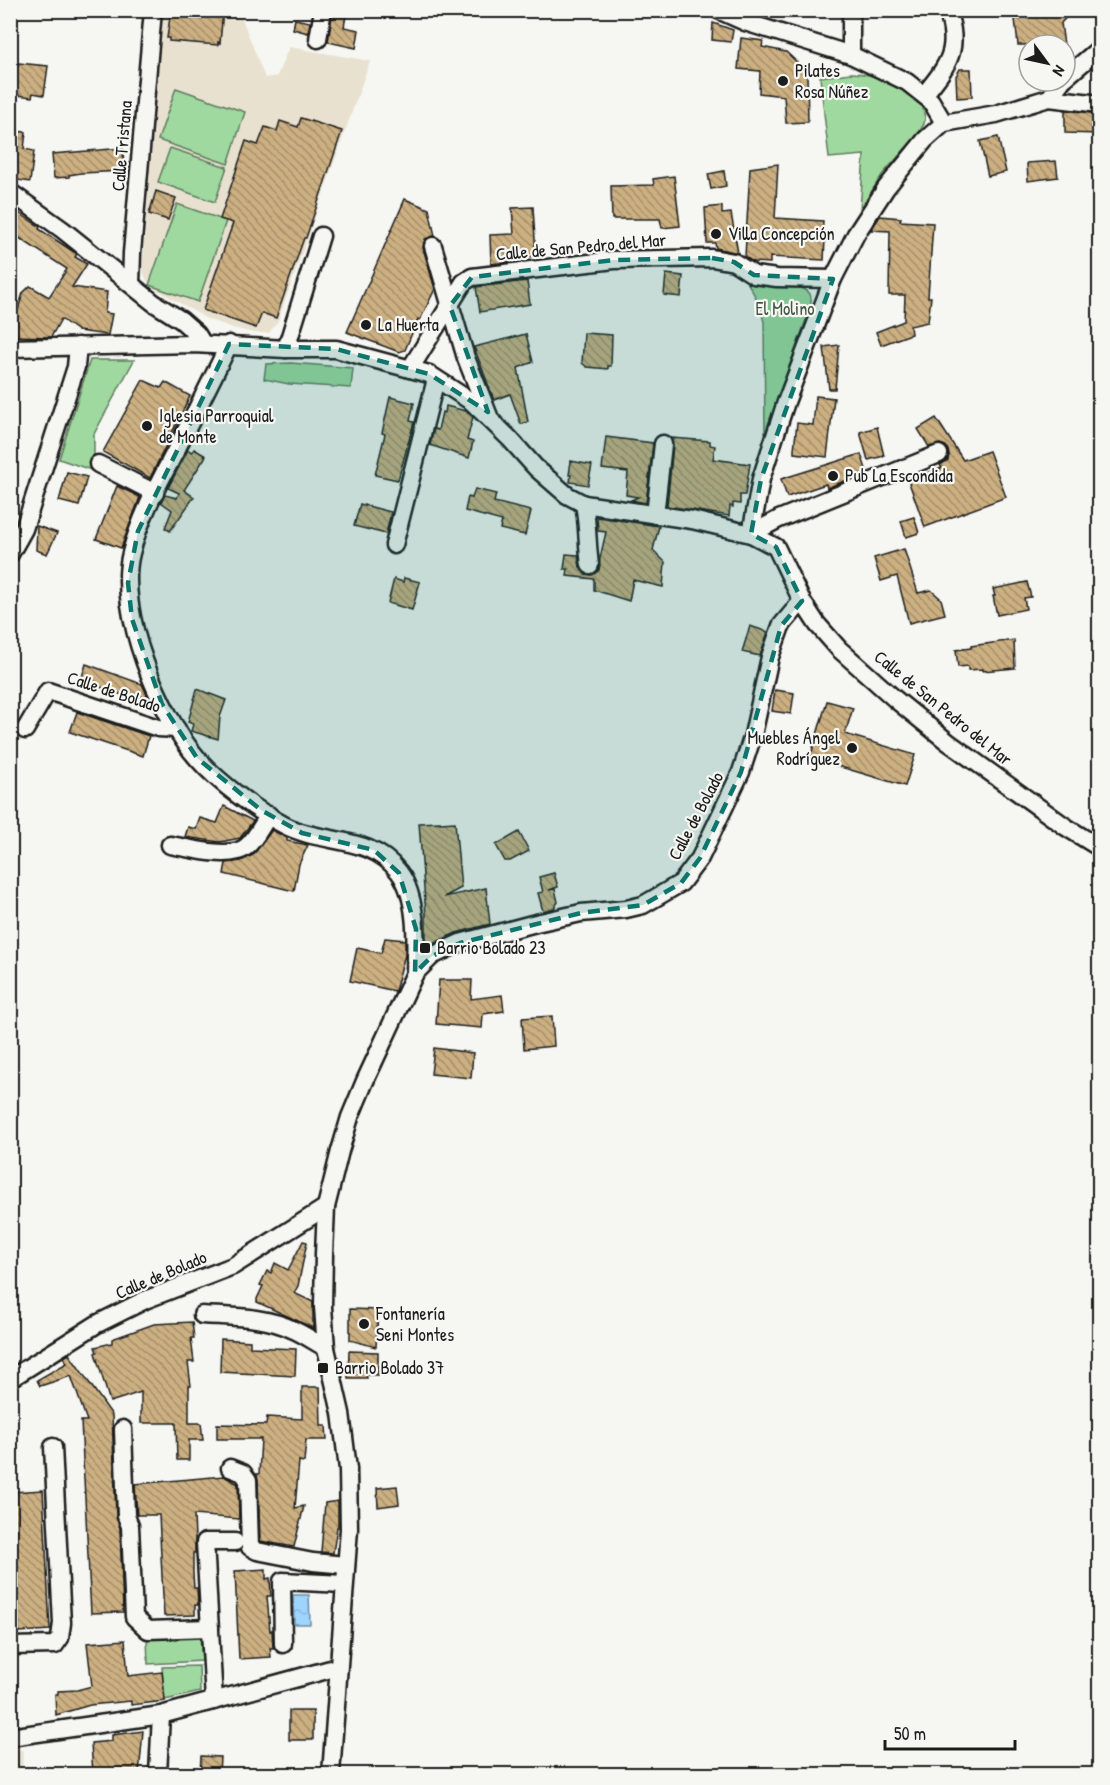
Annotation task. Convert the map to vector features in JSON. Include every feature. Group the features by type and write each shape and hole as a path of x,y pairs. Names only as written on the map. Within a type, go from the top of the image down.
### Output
{"street":[{"name":"Calle Tristana","path":"131,284 153,10"},
{"path":"318,39 323,10"},
{"path":"718,10 745,22 851,55 907,82 931,101 944,123"},
{"path":"851,10 851,55"},
{"path":"924,95 946,67 954,45 953,28 947,10"},
{"path":"1077,68 1100,48"},
{"path":"1049,98 1053,93"},
{"path":"751,534 760,479 786,402 833,279 856,234 886,188 925,140 944,123 996,114 1049,98 1100,104"},
{"path":"10,192 63,230 154,303 190,327 203,344"},
{"path":"286,348 321,236"},
{"name":"Calle de San Pedro del Mar","path":"433,246 466,358 490,419"},
{"name":"Calle de San Pedro del Mar","path":"410,369 464,282 472,277 614,260 712,258 734,262 754,275 777,278 833,279"},
{"name":"Calle de San Pedro del Mar","path":"10,348 229,344 336,349 429,374 472,402 536,468 567,495 584,504 692,520 751,534 776,547 802,601 817,624 839,649 948,742 1093,844"},
{"name":"Calle de Bolado","path":"229,344 155,493 130,555 128,583 132,619 141,651 162,704 197,758 210,772 283,825 302,833 355,843 374,850 388,860 399,873 407,888 416,929 415,973"},
{"path":"10,554 24,529 76,367 78,346"},
{"path":"394,545 436,379"},
{"path":"655,515 663,444"},
{"path":"751,534 779,519 939,454"},
{"path":"98,464 155,493"},
{"path":"584,504 588,520 586,541 590,565"},
{"name":"Calle de Bolado","path":"331,1774 349,1529 348,1468 341,1413 326,1348 323,1307 326,1208 350,1118 415,973 432,956 460,944 581,913 643,905 681,883 700,858 741,772 753,735 770,657 781,626 802,601"},
{"name":"Calle de Bolado","path":"25,730 48,691 159,728 177,729"},
{"path":"170,845 230,853 241,850 248,846 269,815"},
{"name":"Calle de Bolado","path":"10,1379 97,1324 146,1300 233,1266 326,1208"},
{"path":"202,1315 274,1322 293,1329 326,1348"},
{"path":"123,1429 126,1516 130,1526 134,1617 148,1630 210,1628"},
{"path":"10,1646 55,1645 60,1638 62,1623 53,1447"},
{"path":"230,1468 243,1473 248,1480 250,1547 257,1551 313,1562 346,1565"},
{"path":"214,1701 205,1542 236,1542"},
{"path":"283,1644 282,1581 344,1584"},
{"path":"10,1737 161,1715 338,1667"},
{"path":"158,1774 161,1715"}],"highlighted area":[{"path":"712,258 734,262 754,275 833,279 761,479 751,534 776,547 802,601 781,626 741,772 700,858 681,883 643,905 581,913 460,943 432,956 415,973 416,929 399,873 374,850 302,833 261,810 197,758 162,704 132,619 128,583 138,531 229,344 336,349 429,374 488,412 450,306 472,277 614,260"}],"shaded area":[{"path":"163,11 239,11 265,78 277,76 289,47 370,61 278,321 269,333 254,333 207,319 149,285 142,270"},
{"path":"23,1749 22,1774 11,1774 11,1751"}],"green space":[{"path":"851,73 870,75 898,87 922,104 925,118 918,134 882,175 860,210 864,155 829,158 820,77"},
{"path":"176,88 245,112 228,164 158,140"},
{"path":"170,148 227,167 215,202 158,182"},
{"path":"177,204 226,221 198,302 149,285"},
{"name":"El Molino","path":"746,280 799,287 806,290 811,297 810,309 765,433 764,322 759,303"},
{"path":"90,360 134,360 94,434 94,471 59,459"},
{"path":"291,363 353,368 351,388 289,384 264,379 266,364"},
{"path":"200,1635 202,1661 148,1664 147,1638"},
{"path":"199,1666 200,1692 165,1700 162,1667"}],"water":[{"path":"293,1595 309,1595 310,1624 294,1624"}],"building":[{"path":"171,10 223,10 220,43 218,42 218,45 169,41 167,38"},
{"path":"333,10 347,10 344,27 359,30 356,48 328,42"},
{"path":"1014,10 1073,10 1061,23 1062,33 1017,33 1017,36"},
{"path":"295,19 310,22 308,33 293,29"},
{"path":"713,23 733,30 731,42 712,40"},
{"name":"Pilates Rosa Núñez","path":"741,38 763,41 762,47 786,52 800,65 807,74 808,122 786,123 784,96 759,93 760,71 738,69"},
{"path":"18,63 48,66 44,95 33,93 32,97 10,94 10,65 18,66"},
{"path":"960,69 971,69 972,97 957,98 956,76"},
{"path":"1065,110 1100,114 1100,134 1065,133"},
{"path":"301,118 342,131 276,318 262,313 256,328 203,310 233,223 220,219 246,141 258,145 265,127 277,131 280,121 298,127"},
{"path":"10,131 26,132 24,149 34,151 30,182 12,179 15,156 10,156"},
{"path":"998,137 1006,172 988,176 980,141"},
{"path":"123,148 124,171 81,173 54,178 52,154"},
{"path":"1056,161 1058,177 1028,181 1027,163"},
{"path":"778,164 775,218 823,221 824,260 770,257 770,263 753,262 745,257 750,168"},
{"path":"724,171 726,186 711,189 708,174"},
{"path":"674,176 680,226 662,228 660,219 612,219 611,186 654,185 653,179"},
{"path":"156,191 176,198 168,220 149,214"},
{"path":"405,199 429,209 435,236 425,239 423,248 435,289 420,320 418,319 405,350 399,352 347,332"},
{"name":"Villa Concepción","path":"722,206 722,214 731,213 738,253 716,248 715,243 707,243 705,208"},
{"path":"10,207 77,254 75,257 87,264 72,287 107,292 105,313 112,314 108,335 78,331 61,319 51,337 10,336 23,293 30,286 49,297 67,269 10,232"},
{"path":"533,207 536,256 524,257 524,260 491,264 490,235 514,234 512,208"},
{"path":"880,216 901,218 900,221 933,223 928,322 910,326 911,334 881,345 876,332 904,321 905,295 889,295 890,231 871,230"},
{"path":"666,274 683,276 681,297 664,295"},
{"path":"527,281 530,304 480,312 476,287"},
{"path":"584,333 612,335 611,366 608,366 608,369 587,367 582,363"},
{"path":"526,334 533,362 518,368 528,422 521,424 510,394 494,400 474,347"},
{"path":"839,345 835,389 829,389 824,347"},
{"name":"Iglesia Parroquial de Monte","path":"143,380 161,388 165,382 190,396 150,478 103,452"},
{"path":"816,396 834,398 827,457 794,453 797,423 813,425"},
{"path":"390,397 414,403 410,421 414,422 398,480 375,475 385,434 382,433"},
{"path":"446,406 466,411 473,417 467,440 473,442 469,458 430,445 434,429 438,430 442,412 445,413"},
{"path":"936,418 963,460 989,451 1006,497 925,527 908,480 942,468 940,465 948,460 946,446 940,444 929,447 918,429"},
{"path":"877,427 884,456 868,460 860,432"},
{"path":"606,437 653,443 646,503 631,500 638,497 626,495 628,472 602,469"},
{"path":"671,438 710,441 710,445 715,446 713,459 750,464 745,495 740,495 740,504 733,503 733,507 730,506 729,516 667,506 673,445"},
{"path":"194,449 206,456 184,490 194,497 170,531 165,528 172,510 161,502 165,495 177,498 179,493 168,488 188,450 192,452"},
{"path":"861,454 867,472 827,488 826,484 787,497 781,479"},
{"path":"571,461 592,465 588,485 570,482"},
{"path":"67,472 87,477 79,506 59,501"},
{"path":"117,486 140,497 121,548 96,539"},
{"path":"475,489 496,494 494,502 531,511 525,535 500,529 502,521 465,511 468,497 472,498"},
{"path":"360,504 391,512 386,534 354,526"},
{"path":"597,517 659,526 653,550 665,562 663,587 633,580 629,601 594,590 594,579 567,576 568,569 564,569 566,554 578,555 580,567 585,574 592,575 599,570 606,532 598,531"},
{"path":"914,517 919,533 906,537 901,521"},
{"path":"37,526 57,533 47,554 36,550"},
{"path":"904,549 918,593 931,590 941,599 945,614 909,623 897,576 881,581 874,558"},
{"path":"404,578 420,582 412,610 388,603 394,579 403,582"},
{"path":"1027,582 1031,597 1024,598 1026,609 997,615 993,589"},
{"path":"750,626 768,632 760,656 742,652"},
{"path":"1014,640 1015,668 983,671 983,669 968,670 968,666 958,667 956,650"},
{"path":"86,664 142,684 148,697 125,696 81,680"},
{"path":"197,689 226,700 220,717 218,739 191,731 193,724 188,722"},
{"path":"775,690 794,693 791,714 772,711"},
{"name":"Muebles Ángel Rodríguez","path":"827,701 853,708 845,734 915,755 905,786 810,758"},
{"path":"77,712 149,736 143,756 70,732"},
{"path":"224,806 253,821 240,838 220,842 185,837 188,827 196,829 200,818 217,823"},
{"path":"455,822 461,888 444,897 486,888 490,924 456,933 426,947 426,915 419,823"},
{"path":"272,830 287,838 287,841 308,845 299,864 294,891 224,874 226,863 241,861 253,855"},
{"path":"519,832 529,851 510,861 505,861 496,845"},
{"path":"554,873 558,887 549,890 555,889 558,902 554,908 543,911 538,893 543,892 539,877"},
{"path":"385,938 405,940 405,955 395,991 350,981 357,948 381,953"},
{"path":"439,980 472,980 471,999 502,995 504,1011 483,1014 482,1028 436,1024"},
{"path":"552,1016 554,1046 524,1049 522,1018"},
{"path":"434,1048 473,1053 471,1078 431,1074"},
{"path":"303,1241 307,1242 298,1286 294,1293 313,1302 313,1328 257,1302 263,1286 260,1285 267,1271 271,1273 275,1263 288,1270"},
{"name":"Fontanería Seni Montes","path":"350,1309 378,1310 376,1347 350,1340"},
{"path":"192,1322 194,1362 188,1362 191,1386 189,1386 189,1423 201,1423 203,1440 189,1440 189,1460 177,1460 176,1423 141,1423 141,1392 110,1402 95,1347 112,1343 112,1339 154,1324"},
{"path":"221,1339 250,1341 250,1347 296,1349 295,1376 220,1372"},
{"path":"349,1351 378,1352 378,1375 366,1375 367,1378 348,1378"},
{"path":"69,1354 112,1415 123,1612 91,1613 81,1421 87,1421 71,1376 40,1386 37,1380 67,1363 64,1357"},
{"path":"302,1387 320,1387 321,1426 326,1426 327,1440 306,1440 304,1462 299,1461 295,1508 304,1506 294,1547 260,1541 257,1474 259,1474 261,1439 217,1439 217,1424 266,1425 267,1417 302,1419"},
{"path":"224,1476 238,1484 239,1519 194,1515 193,1574 198,1605 195,1605 195,1615 164,1616 159,1515 137,1515 135,1484"},
{"path":"397,1486 399,1504 378,1507 377,1488"},
{"path":"43,1490 50,1630 19,1632 12,1492"},
{"path":"338,1501 338,1527 333,1553 321,1552 325,1503"},
{"path":"266,1569 266,1579 270,1578 271,1596 267,1596 270,1631 272,1630 271,1657 239,1659 235,1571"},
{"path":"125,1640 128,1676 162,1672 165,1701 131,1705 131,1701 90,1705 56,1715 55,1694 58,1694 58,1691 92,1686 87,1643"},
{"path":"289,1711 313,1711 313,1740 289,1740"},
{"path":"143,1731 139,1774 93,1774 91,1743 112,1741 112,1735"},
{"path":"201,1756 220,1757 219,1774 200,1774"}],"place":[{"name":"Pilates Rosa Núñez","path":"783,81"},
{"name":"Villa Concepción","path":"716,234"},
{"name":"La Huerta","path":"366,325"},
{"name":"Iglesia Parroquial de Monte","path":"147,426"},
{"name":"Pub La Escondida","path":"833,476"},
{"name":"Muebles Ángel Rodríguez","path":"852,748"},
{"name":"Barrio Bolado 23","path":"425,948"},
{"name":"Fontanería Seni Montes","path":"364,1324"},
{"name":"Barrio Bolado 37","path":"323,1368"}]}
